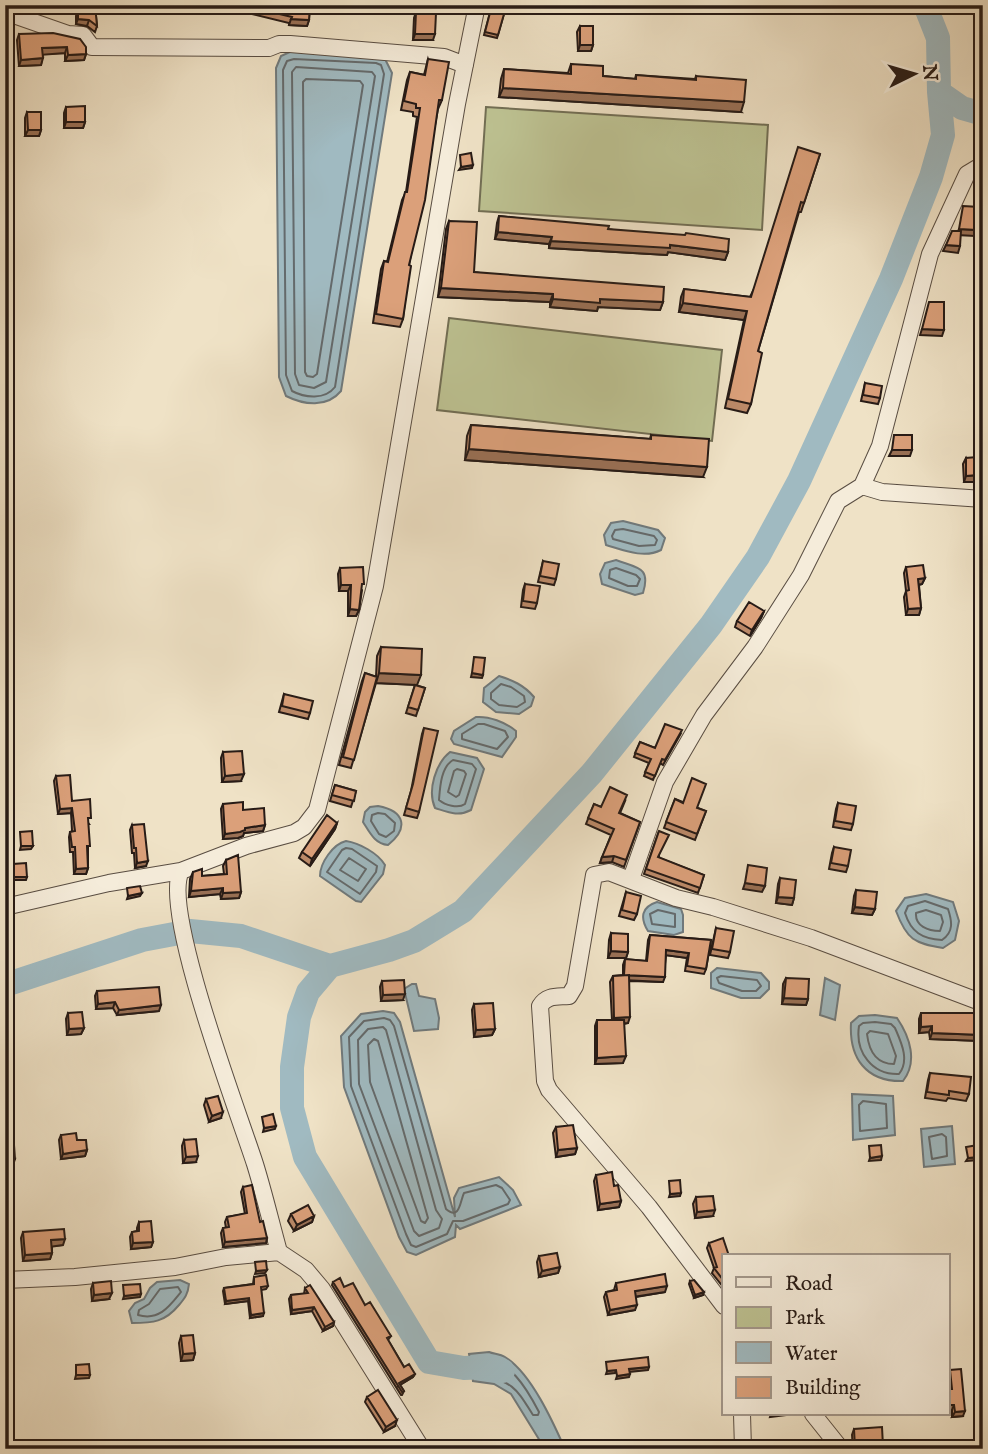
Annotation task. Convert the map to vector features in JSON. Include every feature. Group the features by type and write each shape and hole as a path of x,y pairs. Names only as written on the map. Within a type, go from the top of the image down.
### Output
{"street":[{"path":"5,907 109,883 181,871 246,846 294,832 304,827 317,810 375,586 477,5"},
{"path":"5,12 68,34 83,35 87,44 92,47 269,48 290,44 444,57 465,65"},
{"path":"631,879 665,782 704,715 755,647 801,575 838,501 862,486 880,446 930,254 967,174 977,168 983,168"},
{"path":"862,486 882,492 983,499"},
{"path":"181,871 176,886 190,967 256,1168 279,1252"},
{"path":"722,1303 656,1215 549,1090 545,1081 540,1006 544,1000 551,997 569,996 575,986 594,875 609,872 676,898 811,937 983,1003"},
{"path":"5,1280 75,1277 175,1267 226,1257 279,1252 306,1270 323,1289 422,1449"},
{"path":"743,1416 743,1449"},
{"path":"815,1416 841,1449"}],"green space":[{"path":"486,107 768,125 762,230 479,211"},
{"path":"449,318 722,350 712,441 437,410"}],"water":[{"path":"292,51 385,59 392,73 341,391 329,400 315,403 286,396 279,377 276,68 281,56"},
{"path":"623,521 658,530 665,538 661,550 641,554 606,545 604,535 611,523"},
{"path":"616,560 644,573 643,593 635,595 602,584 600,574 605,563"},
{"path":"499,676 518,684 530,693 534,697 531,706 519,714 496,712 483,702 484,688"},
{"path":"476,717 497,720 516,731 516,737 502,757 454,744 451,739 454,731"},
{"path":"450,752 477,758 484,769 471,810 462,813 435,808 433,801 434,777"},
{"path":"378,806 394,812 401,821 399,832 388,845 376,840 363,822 365,812 370,807"},
{"path":"346,841 368,849 385,865 383,874 361,902 320,876 328,855 336,846"},
{"path":"926,894 953,902 959,921 955,940 943,948 918,942 908,934 896,911 905,898"},
{"path":"657,902 681,909 683,932 674,935 648,931 644,922 645,910"},
{"path":"717,968 761,973 769,982 769,989 760,998 741,998 711,988 711,973"},
{"path":"825,978 840,985 835,1020 820,1015"},
{"path":"416,984 419,996 435,999 438,1029 414,1031 404,989"},
{"path":"383,1011 394,1013 400,1022 455,1217 454,1198 459,1188 499,1177 513,1190 521,1205 460,1229 456,1225 455,1237 416,1255 407,1252 399,1237 344,1087 341,1036 361,1014"},
{"path":"859,1016 897,1018 906,1033 911,1058 908,1074 903,1081 879,1077 862,1066 857,1057 851,1036 851,1023"},
{"path":"852,1094 893,1096 895,1135 853,1140"},
{"path":"952,1126 955,1164 924,1167 921,1129"},
{"path":"180,1280 189,1284 189,1287 185,1298 174,1311 158,1320 132,1323 129,1311 135,1303 144,1299 150,1288 157,1282"},
{"path":"489,1352 505,1357 524,1374 565,1449 545,1449 511,1394 494,1384 473,1381 469,1354"}],"building":[{"path":"83,5 95,5 97,26 89,20 78,19 78,10 84,10"},
{"path":"254,5 310,5 309,20 291,19 292,17 254,8"},
{"path":"492,5 506,7 498,35 485,32"},
{"path":"416,12 436,13 435,34 415,34"},
{"path":"580,26 593,26 593,45 580,45"},
{"path":"53,33 80,39 86,47 86,54 68,55 67,47 42,48 43,58 21,60 19,34"},
{"path":"428,59 449,62 442,100 439,100 425,200 409,265 403,319 376,314 384,261 388,262 407,192 420,108 404,101 410,72 425,75"},
{"path":"571,64 603,66 603,76 636,79 636,75 696,80 696,76 746,80 744,102 503,88 504,69 571,74"},
{"path":"85,106 85,122 66,122 66,107"},
{"path":"27,112 41,112 41,130 28,130"},
{"path":"798,147 820,154 804,203 801,202 758,351 762,353 751,404 728,399 747,311 683,303 684,289 751,297"},
{"path":"471,153 473,165 461,167 460,155"},
{"path":"963,206 979,207 977,230 959,229"},
{"path":"499,216 729,239 728,252 670,245 670,248 551,241 552,237 498,232"},
{"path":"449,221 477,222 474,272 664,287 663,302 600,299 600,303 553,299 553,294 441,288"},
{"path":"952,231 961,231 960,246 946,245"},
{"path":"929,302 944,302 944,330 922,329"},
{"path":"865,383 882,386 880,398 863,395"},
{"path":"471,425 651,439 651,435 709,439 707,467 469,449"},
{"path":"894,435 912,435 912,450 892,450"},
{"path":"977,457 978,475 966,476 966,458"},
{"path":"543,561 559,564 556,579 540,576"},
{"path":"923,565 925,578 918,579 921,608 908,609 906,567"},
{"path":"363,567 364,584 359,610 350,609 351,585 341,585 340,568"},
{"path":"525,584 540,586 537,603 523,601"},
{"path":"749,602 764,611 752,630 737,621"},
{"path":"381,647 422,649 421,675 379,673"},
{"path":"474,657 485,658 483,675 472,673"},
{"path":"365,673 377,677 354,760 343,757"},
{"path":"415,685 425,688 418,710 408,707"},
{"path":"284,694 313,701 310,713 282,706"},
{"path":"665,724 682,730 665,760 662,759 655,776 645,772 651,759 635,753 640,742 655,748"},
{"path":"424,728 438,731 419,812 406,808"},
{"path":"242,751 244,774 225,776 223,752"},
{"path":"70,775 72,801 90,799 88,868 76,869 75,847 72,847 70,832 75,831 72,808 60,809 56,776"},
{"path":"692,778 706,784 697,808 706,811 697,834 666,822 675,799 683,803"},
{"path":"335,785 356,791 354,801 332,795"},
{"path":"610,787 627,795 619,813 640,822 626,860 614,856 602,857 614,829 588,818 594,804 601,807"},
{"path":"243,802 243,810 264,808 265,825 225,834 223,804"},
{"path":"838,803 856,806 853,824 835,821"},
{"path":"327,815 337,823 312,859 302,852"},
{"path":"144,824 148,861 137,863 132,825"},
{"path":"32,831 33,846 21,846 20,832"},
{"path":"659,831 669,835 658,857 704,875 700,888 646,869"},
{"path":"834,847 851,850 848,866 831,863"},
{"path":"238,855 241,892 223,893 223,888 191,891 193,872 202,869 202,876 227,874 226,860"},
{"path":"26,863 27,877 14,877 13,864"},
{"path":"748,865 767,868 765,886 745,883"},
{"path":"780,878 796,880 794,898 778,897"},
{"path":"140,886 142,893 128,896 127,888"},
{"path":"856,890 877,892 875,909 855,907"},
{"path":"626,892 641,896 637,914 622,910"},
{"path":"716,928 734,931 730,952 712,949"},
{"path":"611,933 628,934 628,952 611,951"},
{"path":"650,935 711,940 706,969 687,966 689,953 666,950 665,977 624,975 625,959 647,961"},
{"path":"629,975 630,1017 614,1018 613,976"},
{"path":"786,978 809,979 808,999 784,998"},
{"path":"404,980 405,994 383,995 382,981"},
{"path":"159,987 161,1005 119,1010 115,1002 98,1004 97,991"},
{"path":"493,1003 495,1029 476,1030 474,1004"},
{"path":"82,1012 84,1028 69,1029 68,1013"},
{"path":"921,1013 983,1013 983,1035 932,1033 932,1026 921,1027"},
{"path":"597,1020 624,1020 626,1056 597,1058"},
{"path":"983,1038 983,1083 977,1082"},
{"path":"930,1073 971,1077 969,1094 927,1092"},
{"path":"218,1096 223,1112 212,1116 206,1099"},
{"path":"273,1114 276,1126 264,1128 262,1117"},
{"path":"573,1125 577,1148 558,1150 556,1127"},
{"path":"76,1133 77,1140 86,1140 87,1150 63,1154 61,1135"},
{"path":"196,1139 198,1156 186,1157 184,1140"},
{"path":"14,1145 15,1159 5,1160 5,1146"},
{"path":"881,1145 882,1156 870,1158 869,1146"},
{"path":"978,1145 979,1157 968,1158 966,1147"},
{"path":"612,1172 614,1186 618,1185 621,1201 600,1204 596,1175"},
{"path":"680,1180 681,1193 670,1194 669,1181"},
{"path":"252,1185 260,1222 263,1221 267,1238 225,1242 223,1228 229,1227 227,1217 247,1213 243,1187"},
{"path":"713,1196 715,1210 697,1212 696,1197"},
{"path":"308,1205 314,1216 297,1225 291,1214"},
{"path":"151,1221 153,1242 133,1243 132,1232 139,1231 139,1222"},
{"path":"64,1229 65,1239 51,1240 52,1253 25,1255 23,1232"},
{"path":"723,1238 728,1254 722,1254 722,1278 714,1268 717,1267 709,1243"},
{"path":"557,1253 560,1267 542,1271 539,1256"},
{"path":"266,1261 267,1270 256,1271 255,1262"},
{"path":"665,1274 667,1286 635,1291 637,1305 610,1310 606,1292 617,1290 616,1283"},
{"path":"266,1275 268,1286 261,1287 264,1313 251,1315 249,1298 226,1301 224,1288 254,1284 254,1277"},
{"path":"340,1278 344,1287 353,1283 365,1305 370,1302 391,1336 387,1338 404,1367 409,1364 415,1374 399,1383 404,1391 402,1392 333,1282"},
{"path":"694,1280 704,1292 695,1295 690,1281"},
{"path":"111,1281 112,1293 94,1295 93,1283"},
{"path":"140,1284 141,1294 124,1296 123,1285"},
{"path":"310,1285 334,1322 325,1327 314,1307 292,1310 291,1295 308,1293 305,1288"},
{"path":"193,1335 195,1353 183,1354 181,1336"},
{"path":"648,1357 649,1367 629,1369 630,1374 617,1376 616,1370 607,1371 606,1362"},
{"path":"89,1364 90,1375 76,1375 76,1365"},
{"path":"961,1369 965,1411 955,1412 954,1405 950,1405 950,1370"},
{"path":"378,1390 397,1420 386,1427 367,1397"},
{"path":"882,1427 883,1446 855,1448 854,1429"}],"waterway":[{"path":"5,985 142,940 190,931 241,936 330,966 414,941 463,911 592,773 711,625 758,557 799,481 891,279 931,177 943,135 938,38 925,5"},
{"path":"939,92 962,108 983,114"},
{"path":"330,966 308,992 299,1017 292,1067 292,1108 305,1157 429,1362 464,1368 490,1367 503,1371"}]}
